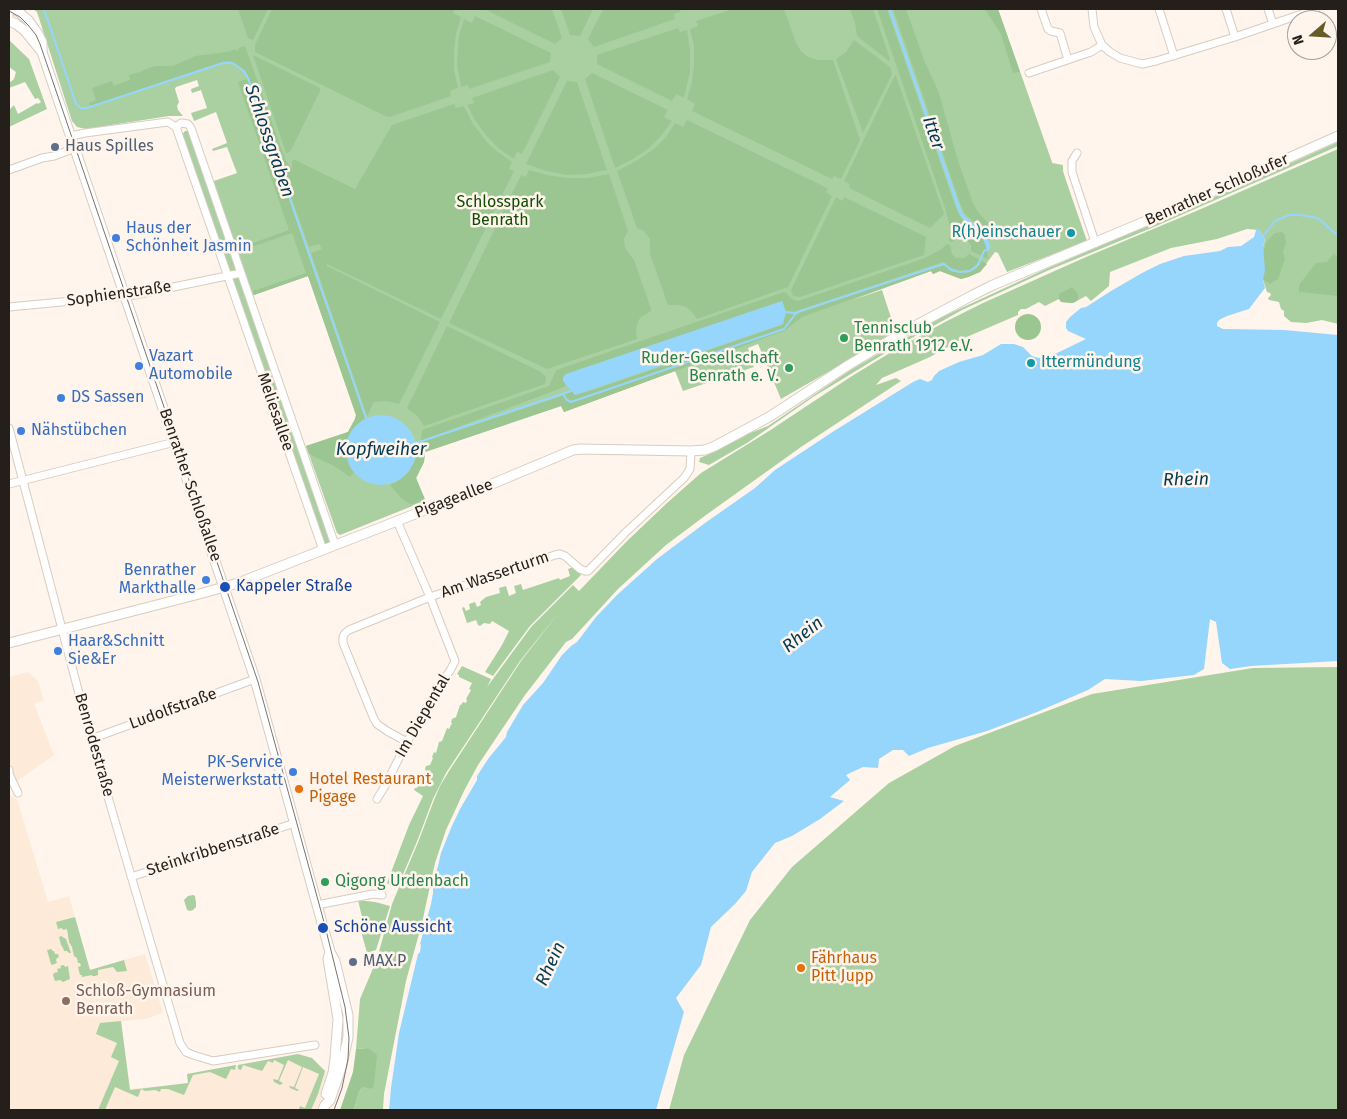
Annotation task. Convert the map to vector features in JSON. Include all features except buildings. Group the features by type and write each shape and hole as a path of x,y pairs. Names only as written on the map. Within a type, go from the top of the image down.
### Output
{"street":[{"name":"Benrather Schloßallee","path":"13,9 28,20 42,42 42,52 255,679 330,952 335,961 348,1015 348,1037 337,1081 330,1100 324,1108"},
{"path":"1041,9 1048,29 1051,32 1060,33 1068,60"},
{"path":"1092,9 1094,27 1102,45 1120,58 1137,63 1147,63 1174,56 1316,9"},
{"path":"1159,9 1174,56"},
{"path":"1226,9 1236,37"},
{"path":"1268,9 1273,24"},
{"path":"9,12 9,17"},
{"name":"Benrather Schloßallee","path":"9,21 24,30 42,52"},
{"path":"1029,73 1091,52 1102,45"},
{"name":"Meliesallee","path":"71,136 168,122 176,127 322,550"},
{"name":"Meliesallee","path":"176,127 181,123 188,124 191,128 335,545"},
{"name":"Benrather Schloßufer","path":"691,451 705,450 742,432 769,417 847,366 952,305 993,285 1151,219 1338,136"},
{"path":"9,170 75,148"},
{"path":"1077,153 1072,161 1072,172 1095,242"},
{"path":"228,275 241,273"},
{"name":"Sophienstraße","path":"9,306 125,296 228,275"},
{"name":"Benrodestraße","path":"9,428 91,739 180,1044 186,1052 213,1061 315,1045"},
{"path":"9,484 175,442"},
{"name":"Pigageallee","path":"224,587 268,572 492,484 572,450 580,448 691,451"},
{"name":"Am Wasserturm","path":"430,597 560,554 580,569 585,571 591,568 670,489 684,478 690,469 691,451"},
{"name":"Im Diepental","path":"377,799 406,742 452,668 454,661 430,597 397,521"},
{"path":"9,643 224,587"},
{"path":"406,742 377,724 343,643 343,637 349,630 430,597"},
{"name":"Ludolfstraße","path":"91,739 255,679"},
{"path":"9,770 18,793"},
{"name":"Steinkribbenstraße","path":"131,877 295,823"},
{"path":"317,905 373,894 382,895"},
{"name":"Benrather Schloßallee","path":"324,1108 325,1098 333,1073 338,1019 328,960 330,952"}],"shaded area":[{"path":"28,672 38,681 44,700 34,704 54,755 9,787 9,677"},
{"path":"9,795 17,799 48,902 69,896 90,970 145,954 163,1013 146,1019 121,1021 130,1089 188,1083 187,1074 298,1054 312,1058 327,1072 317,1110 9,1110"}],"green space":[{"name":"Schlosspark Benrath","path":"33,9 998,9 1052,163 1063,165 1063,171 1087,241 1007,272 998,253 995,252 980,272 968,277 961,279 940,271 933,274 931,271 852,300 882,290 896,333 781,399 758,344 748,348 754,367 683,391 675,371 564,412 561,406 425,452 424,462 416,478 425,501 340,535 337,533 306,446 348,432 356,415 308,276 251,296 211,182 237,173 227,147 213,151 212,149 227,143 216,112 194,121 191,113 207,108 201,90 192,93 191,89 199,86 197,80 175,89 179,102 178,110 183,116 169,116 86,129 77,127 72,121 37,12"},
{"path":"238,9 268,9 253,40 248,38"},
{"path":"272,9 455,9 453,13 461,17 456,34 454,52 454,70 458,88 450,91 451,96 390,117 385,116 255,52 255,45"},
{"path":"484,9 552,9 562,38 555,44"},
{"path":"561,9 593,9 580,36 570,35"},
{"path":"603,9 679,9 681,12 674,14 675,19 594,47 588,39"},
{"path":"733,9 784,9 796,43 801,51 808,57 817,60 833,60 860,140 841,179 834,176 832,179 692,111 695,104 687,99 692,82 694,64 694,46 690,29 698,26 696,21"},
{"path":"850,9 873,9 890,59 889,61 857,36"},
{"path":"877,9 887,9 956,208 965,223 983,239 988,259 971,251 971,245 966,239 960,237 952,242 949,241 950,228 946,211"},
{"path":"893,9 906,9 924,60 939,93 958,161 973,203 989,224 986,232 965,214 960,203"},
{"path":"983,9 998,9 1020,72 1013,73 1001,34"},
{"path":"475,16 551,53 550,62 469,89 468,85 461,87 457,64 459,36 464,19 472,23"},
{"path":"678,28 680,32 687,30 690,52 690,72 684,98 676,94 672,101 597,64 597,55"},
{"path":"9,40 29,59 47,109 9,127 9,110 14,105 18,114 41,102 38,98 35,99 25,82 9,88 9,83 14,79 16,72 9,67"},
{"path":"854,40 890,67 892,74 863,133 836,59 846,52"},
{"path":"245,46 285,159 292,168 292,162 295,160 355,189 392,125 454,104 456,108 464,106 473,124 486,141 512,162 509,169 514,171 441,319 327,264 327,266 440,322 399,404 386,401 374,402 367,416 311,253 322,249 319,244 309,247 248,76 242,68 235,63 222,62 90,106 89,103 96,100 92,88 112,81 114,86 130,80 129,75 155,66 173,66 195,56 236,49 237,51 239,50 238,48"},
{"path":"253,55 320,88 288,153 286,153"},
{"path":"553,70 560,77 522,154 517,152 514,159 498,148 485,134 467,105 474,103 472,98"},
{"path":"592,73 668,110 664,117 672,121 648,149 615,168 585,79"},
{"path":"895,75 944,214 930,228 849,188 850,184 844,181"},
{"path":"247,79 365,418 353,429 346,445 347,457 354,472 350,477 334,466 309,454 306,446 348,432 356,415 308,276 254,295 253,291 306,273 292,233 240,251 239,248 289,230 238,82"},
{"path":"567,81 577,82 607,170 567,175 546,171 526,164"},
{"path":"687,120 823,186 828,189 826,192 832,196 788,287 697,319 686,307 668,305 650,254 650,239 644,231 637,228 617,171 654,149 666,137 675,123 683,127"},
{"path":"185,131 189,131 331,538 330,543 324,545 182,135"},
{"path":"1338,142 1336,147 1154,227 1049,270 962,310 892,349 813,397 747,443 709,465 699,462 700,458 768,426 849,371 942,317 1048,268"},
{"path":"1338,149 1338,324 1322,320 1306,323 1291,322 1284,316 1284,311 1281,309 1279,302 1269,300 1268,298 1271,295 1267,292 1263,280 1263,247 1265,239 1259,230 1247,229 1217,239 1171,248 1110,272 1109,286 1091,301 1086,296 1073,303 1061,302 1059,299 1045,306 1039,302 1026,309 1021,309 1018,315 962,339 930,357 882,378 876,385 896,378 901,381 801,447 706,515 666,545 618,589 572,639 566,642 525,695 478,765 464,791 446,830 435,863 422,923 406,981 384,1094 383,1110 354,1110 359,1092 363,1087 368,1048 356,1049 360,999 377,959 392,904 434,800 449,771 521,661 560,611 520,661 446,773 433,799 399,884 394,887 387,883 409,825 423,796 414,790 417,788 421,776 423,776 426,770 426,766 430,765 434,752 436,753 439,742 442,741 447,728 449,729 452,719 456,717 460,705 463,702 466,703 471,690 469,689 472,683 459,677 457,674 462,666 491,679 487,687 531,627 573,585 579,591 627,541 701,473 893,351 983,303"},
{"path":"529,170 566,178 588,178 609,174 628,231 624,239 625,248 634,260 651,309 638,322 636,330 637,339 547,369 449,323 521,175 526,177"},
{"path":"836,197 842,201 844,197 926,237 924,255 800,297 793,296 791,290"},
{"path":"1282,232 1285,235 1286,243 1283,251 1285,259 1278,279 1270,284 1262,279 1261,259 1267,241 1275,233"},
{"path":"947,244 950,245 952,254 956,258 964,258 969,254 980,260 969,270 960,271 949,267 943,262 794,312 786,312 782,302 566,374 564,376 566,386 421,441 422,430 549,386 556,370 784,292 792,299 798,301 925,258"},
{"path":"1334,253 1338,259 1338,296 1299,292 1299,285 1316,263 1327,262"},
{"path":"982,261 987,264 980,272 968,277 961,279 940,271 933,274 931,271 802,317 784,331 564,412 561,406 425,452 424,462 416,478 425,499 411,505 401,498 391,486 391,484 397,482 415,460 416,444 562,396 572,391 575,395 596,389 782,325 786,313 797,315 943,264 951,271 966,273 976,269"},
{"path":"1072,287 1078,294 1078,300 1073,303 1061,302 1059,294"},
{"path":"1028,314 1037,318 1041,327 1037,336 1028,340 1019,336 1015,327 1019,318"},
{"path":"447,326 541,372 546,377 545,384 424,426 417,416 407,408"},
{"path":"574,567 581,575 530,626 493,676 485,672 509,631 492,621 490,624 484,623 480,626 476,620 467,623 462,608 464,607 466,611 470,609 469,604 475,602 477,607 481,605 480,602 486,597 500,593 499,588 506,586 509,596 516,593 514,586 521,584 523,590 559,578 560,580 570,576 568,569"},
{"path":"1338,667 1338,1110 669,1110 684,1055 750,920 792,867 889,783 955,746 1092,694 1253,668"},
{"path":"188,896 195,896 196,907 190,911 187,910 184,900"},
{"path":"358,900 390,906 376,950 367,953 362,935 362,917"},
{"path":"75,917 90,970 124,960 127,971 117,972 113,967 98,970 98,975 95,976 82,977 80,975 78,967 81,966 74,956 67,929 58,929 56,922"},
{"path":"61,936 66,939 71,953 64,951 59,937"},
{"path":"52,949 59,957 56,960 57,963 52,965 47,950"},
{"path":"64,965 65,967 68,966 70,979 63,982 60,980 55,981 54,973 58,972 57,969 61,968 60,966"},
{"path":"121,1021 130,1090 188,1083 187,1074 236,1065 235,1070 231,1069 226,1079 210,1072 193,1075 184,1095 168,1089 161,1089 160,1092 141,1089 138,1097 115,1087 105,1110 98,1110 119,1061 111,1057 117,1043 96,1034 100,1023"},
{"path":"368,1048 377,1055 372,1089 363,1087 359,1092 354,1110 340,1110 353,1072 356,1049"},
{"path":"298,1054 312,1058 325,1071 311,1110 299,1109 300,1106 305,1108 319,1074 303,1067 295,1088 299,1090 297,1091 289,1086 294,1087 302,1067 288,1060 279,1081 283,1083 280,1085 274,1082 273,1079 278,1080 284,1065 274,1060 273,1063 268,1061 262,1071 243,1065 241,1070 238,1069 238,1065"}],"water":[{"name":"Itter","path":"888,9 891,9 962,212 986,234 991,248 987,249 982,236 959,213"},
{"name":"Rhein","path":"1256,230 1259,230 1265,239 1263,247 1265,270 1263,280 1265,288 1249,309 1219,320 1217,326 1223,329 1284,330 1338,335 1338,661 1230,669 1222,663 1216,622 1210,619 1204,669 1194,675 1141,681 1105,679 1088,690 987,731 928,748 909,756 903,750 893,750 879,759 878,768 863,767 846,775 850,780 830,797 844,801 820,819 792,836 775,843 752,872 746,891 711,927 701,965 676,998 684,1012 656,1110 389,1110 399,1033 420,952 420,944 431,904 441,853 451,828 477,780 477,776 506,737 523,705 543,683 562,655 577,642 596,617 617,595 657,559 755,488 775,470 913,382 920,379 928,382 939,371 959,362 983,355 1001,344 1014,344 1023,347 1032,356 1039,358 1055,354 1086,339 1068,331 1066,328 1066,322 1081,308 1086,307 1160,264 1184,256 1241,246 1254,237"},
{"path":"782,301 786,312 783,324 575,395 563,381 563,377 566,374"},
{"name":"Kopfweiher","path":"388,415 401,421 410,430 414,436 416,450 414,464 406,475 395,483 374,485 367,483 356,475 348,464 346,443 348,436 356,425 367,417"}],"waterway":[{"name":"Schlossgraben","path":"44,9 76,104 81,108 87,108 223,63 232,63 244,71 366,418"},
{"path":"1263,236 1275,221 1289,215 1318,218 1338,236"},
{"path":"563,394 571,402 784,329 797,312 944,264 951,270 960,272 970,271 978,265 984,251 989,249"},
{"path":"786,312 796,313"},
{"path":"416,443 571,391"}],"tram line":[{"path":"9,11 20,17 28,25 40,44 258,682 324,922 345,1007 349,1038 348,1059 342,1088 334,1110"}],"place":[{"name":"Haus Spilles","path":"55,147"},
{"name":"R(h)einschauer","path":"1071,233"},
{"name":"Haus der Schönheit Jasmin","path":"116,238"},
{"name":"Tennisclub Benrath 1912 e.V.","path":"844,338"},
{"name":"Ittermündung","path":"1031,363"},
{"name":"Vazart Automobile","path":"139,366"},
{"name":"Ruder-Gesellschaft Benrath e. V.","path":"789,368"},
{"name":"DS Sassen","path":"61,398"},
{"name":"Nähstübchen","path":"21,431"},
{"name":"Benrather Markthalle","path":"206,580"},
{"name":"Kappeler Straße","path":"225,587"},
{"name":"Haar&Schnitt Sie&Er","path":"58,651"},
{"name":"PK-Service Meisterwerkstatt","path":"293,772"},
{"name":"Hotel Restaurant Pigage","path":"299,789"},
{"name":"Qigong Urdenbach","path":"325,882"},
{"name":"Schöne Aussicht","path":"323,928"},
{"name":"MAX.P","path":"353,962"},
{"name":"Fährhaus Pitt Jupp","path":"801,968"},
{"name":"Schloß-Gymnasium Benrath","path":"66,1001"}]}
